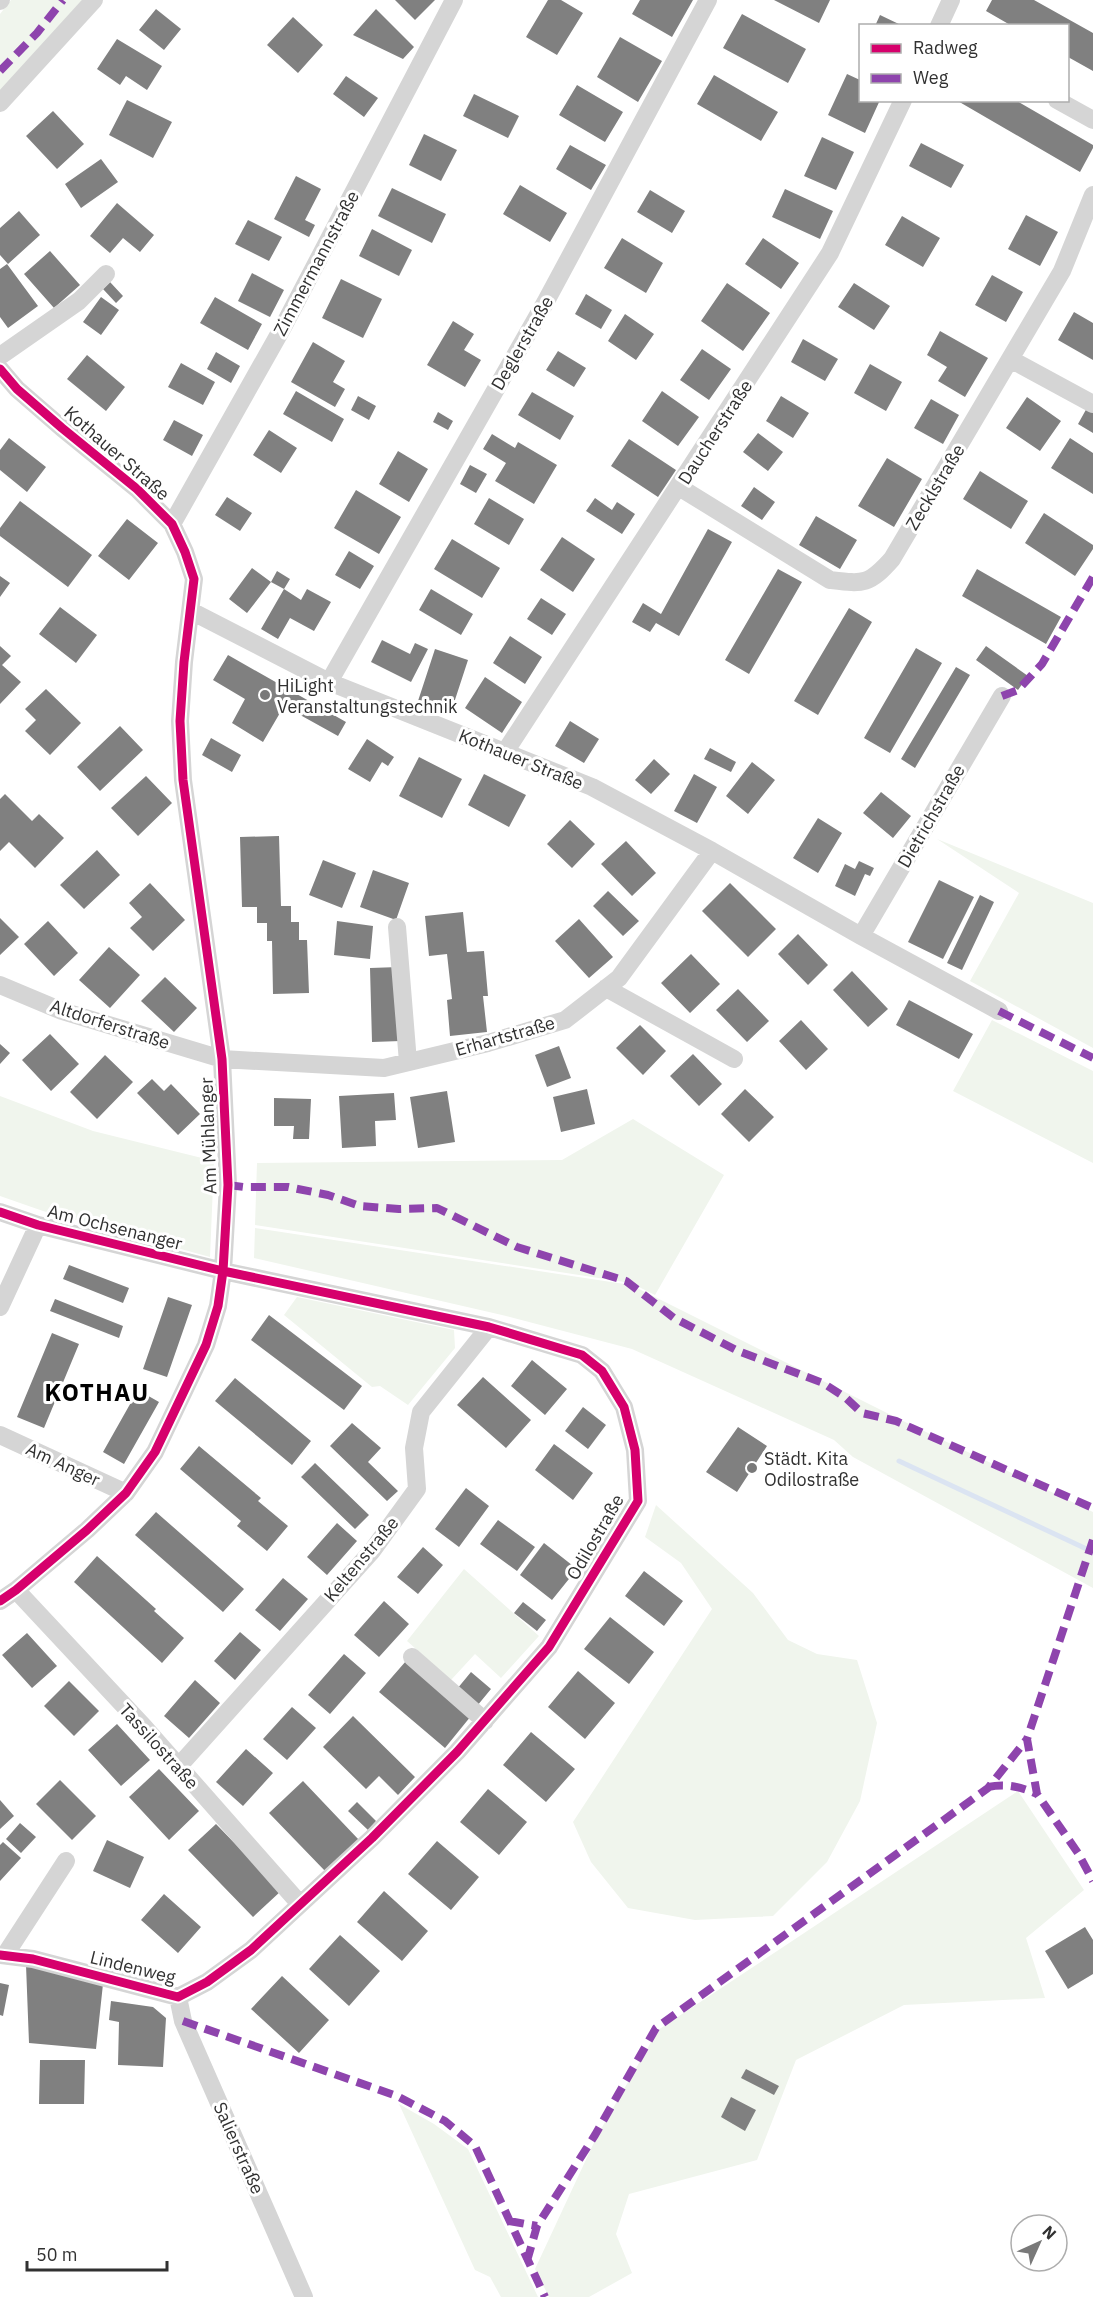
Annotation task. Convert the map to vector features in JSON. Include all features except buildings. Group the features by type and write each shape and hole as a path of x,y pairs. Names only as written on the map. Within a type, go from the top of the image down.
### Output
{"street":[{"path":"0,104 94,0"},
{"name":"Zimmermannstraße","path":"172,524 283,327 454,0"},
{"name":"Deglerstraße","path":"329,682 545,303 708,0"},
{"path":"940,24 951,0"},
{"name":"Daucherstraße","path":"505,752 831,254 902,102"},
{"path":"1061,102 1093,120"},
{"name":"Zecklstraße","path":"679,487 830,580 855,583 875,577 892,559 1062,271 1093,195"},
{"path":"0,356 79,301 106,274"},
{"path":"1010,359 1093,404"},
{"name":"Kothauer Straße","path":"0,369 17,389 137,489 172,524 194,579 191,611 329,682 592,787 999,1011"},
{"name":"Am Mühlanger","path":"0,1601 87,1530 126,1493 155,1452 206,1345 218,1306 223,1271 228,1185 222,1059 183,780 180,721 184,662 191,611"},
{"name":"Dietrichstraße","path":"861,936 1002,696"},
{"name":"Erhartstraße","path":"222,1059 384,1068 488,1043 565,1020 619,978 712,851"},
{"path":"396,927 408,1062"},
{"name":"Altdorferstraße","path":"0,985 62,1011 222,1059"},
{"path":"606,988 734,1059"},
{"name":"Am Ochsenanger","path":"0,1212 38,1225 223,1271"},
{"path":"0,1307 38,1225"},
{"name":"Odilostraße","path":"223,1271 489,1327 582,1355 602,1371 624,1407 635,1449 638,1501 549,1647 485,1721 372,1838 300,1904"},
{"name":"Keltenstraße","path":"178,1767 372,1551 417,1489 414,1448 421,1412 489,1327"},
{"name":"Am Anger","path":"0,1434 126,1493"},
{"name":"Tassilostraße","path":"16,1590 144,1727 300,1904"},
{"path":"412,1657 485,1721"},
{"path":"2,1955 66,1861"},
{"name":"Lindenweg","path":"2,1955 33,1959 178,1997 207,1982 251,1950 300,1904"},
{"name":"Salierstraße","path":"178,1997 183,2021 304,2297"}],"shaded area":[{"path":"11,0 88,0 0,96 0,14"},
{"path":"937,839 1093,903 1093,1048 970,981 1019,893"},
{"path":"992,1020 1093,1071 1093,1163 953,1091"},
{"path":"0,1096 93,1131 214,1161 210,1257 43,1211 0,1196"},
{"path":"633,1119 724,1175 655,1295 631,1283 255,1225 257,1163 562,1160"},
{"path":"255,1228 631,1285 903,1421 1093,1512 1093,1588 853,1457 834,1440 632,1349 502,1315 254,1258"},
{"path":"297,1297 454,1330 455,1348 408,1405 380,1386 372,1387 284,1315"},
{"path":"656,1505 753,1593 788,1640 817,1654 857,1660 877,1723 860,1801 827,1862 773,1916 695,1920 628,1908 591,1862 573,1822 712,1609 681,1563 645,1537"},
{"path":"464,1569 539,1636 501,1678 475,1654 451,1680 407,1641"},
{"path":"1018,1791 1084,1890 1026,1938 1045,1998 904,2005 796,2060 757,2160 629,2194 616,2234 632,2273 589,2297 549,2297 535,2269 597,2136 658,2030"},
{"path":"399,2104 434,2124 468,2149 538,2297 501,2297 490,2277 475,2270"}],"waterway":[{"path":"899,1461 1093,1552"}],"marked path":[{"path":"0,71 37,33 63,0"},
{"path":"1002,696 1018,690 1042,664 1093,577"},
{"path":"999,1011 1093,1058"},
{"path":"228,1185 288,1187 328,1195 360,1206 399,1209 437,1208 517,1247 626,1281 674,1318 738,1351 823,1383 846,1398 862,1413 896,1421 1093,1508"},
{"path":"1093,1540 1027,1739 1037,1794 1078,1853 1093,1881"},
{"path":"527,2261 537,2226 595,2135 656,2028 988,1788 1027,1739"},
{"path":"988,1787 1013,1786 1037,1794"},
{"path":"183,2021 397,2096 445,2121 475,2146 545,2297"},
{"path":"509,2221 537,2226"}],"cycle path":[{"path":"0,369 17,389 137,489 172,524 194,579 184,662 180,721 183,780 222,1059 228,1185 223,1271 218,1306 206,1345 155,1452 126,1493 87,1530 0,1601"},
{"path":"0,1212 38,1225 223,1271 489,1327 582,1355 602,1371 624,1407 635,1450 638,1501 549,1647 457,1752 372,1838 251,1950 207,1982 178,1997 33,1959 0,1955"}],"place":[{"name":"HiLight Veranstaltungstechnik","path":"265,695"},
{"name":"Städt. Kita Odilostraße","path":"752,1468"}],"district":[{"name":"KOTHAU","path":"97,1392"}]}
